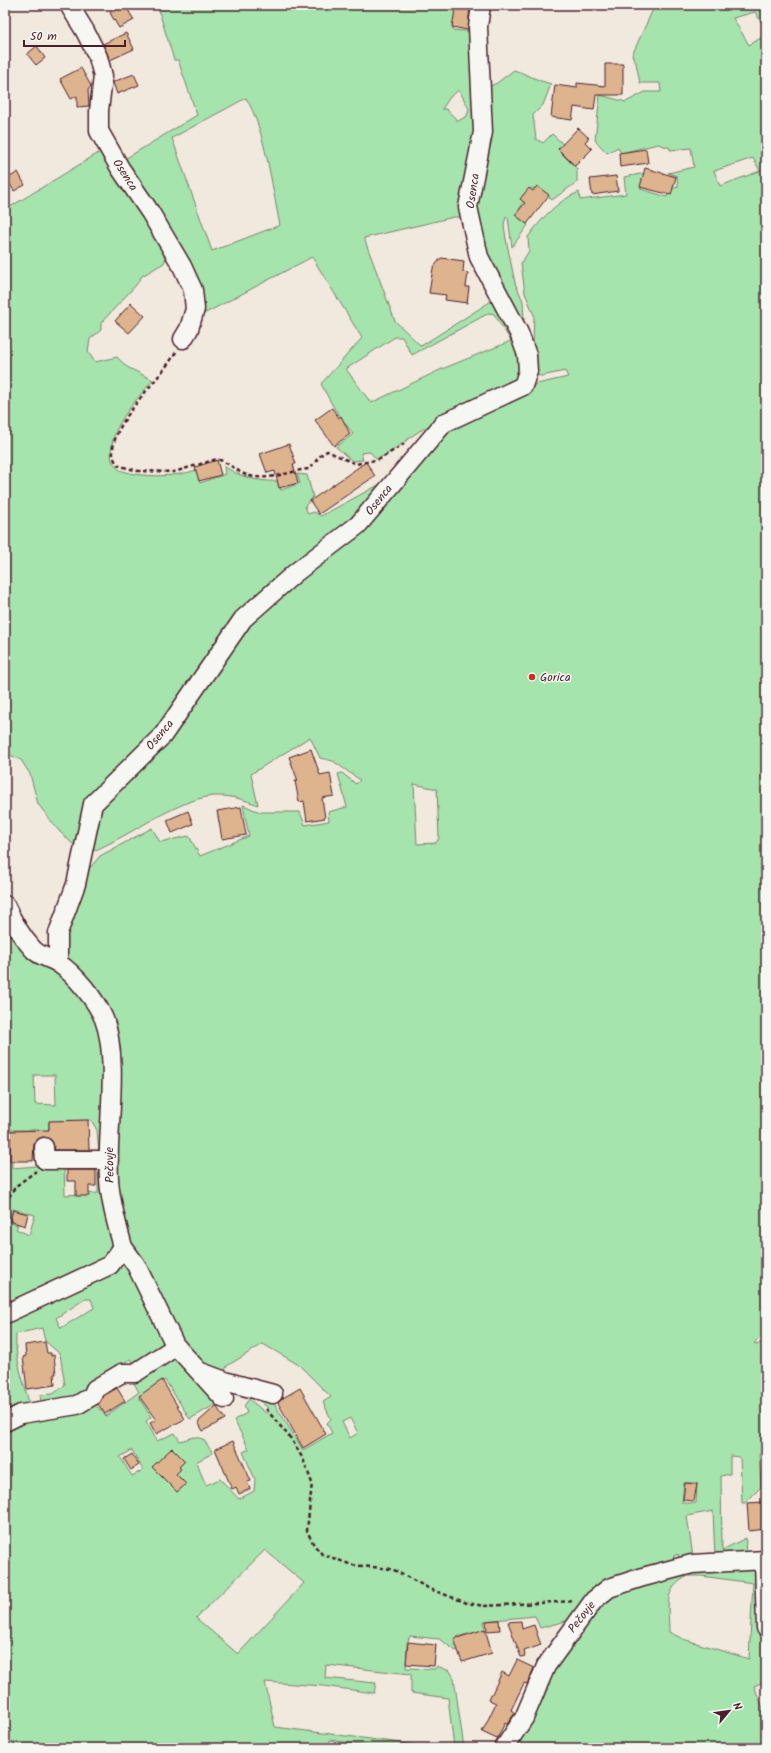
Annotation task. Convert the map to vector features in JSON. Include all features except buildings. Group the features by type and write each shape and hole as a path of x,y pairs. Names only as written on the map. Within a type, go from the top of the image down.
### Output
{"street":[{"name":"Osenca","path":"69,5 85,31 98,57 103,76 99,111 99,130 120,168 150,212 182,266 193,290 195,309 189,329 182,339"},
{"name":"Osenca","path":"58,962 58,933 76,884 93,804 163,735 243,619 295,573 358,525 444,424 523,386 528,371 527,355 519,333 480,257 468,207 483,132 478,27 481,5"},
{"path":"7,914 32,949 44,958 58,962"},
{"name":"Pečovje","path":"58,962 92,998 104,1018 110,1042 111,1080 109,1180 123,1247"},
{"path":"48,1153 109,1160"},
{"path":"5,1314 110,1265 123,1247 136,1265 175,1345 224,1399"},
{"path":"5,1422 28,1412 56,1410 77,1405 92,1396 95,1389 122,1373 135,1373 169,1351 175,1345"},
{"path":"198,1371 228,1382 268,1400"},
{"path":"765,1560 766,1628"},
{"name":"Pečovje","path":"504,1748 524,1718 546,1666 594,1600 609,1588 692,1564 765,1560"}],"path":[{"path":"182,339 170,360 120,428 114,445 113,455 117,465 138,471 174,472 217,459 224,461 234,470 250,476 268,478 295,470 309,469 321,455 327,451 356,464 380,459 405,444"},
{"path":"5,1203 16,1186 48,1153"},
{"path":"268,1400 274,1417 292,1440 303,1460 312,1483 307,1531 314,1545 322,1554 352,1565 392,1569 430,1589 467,1603 484,1606 594,1600"}],"green space":[{"path":"157,5 456,5 453,30 476,32 478,112 464,217 454,217 364,238 395,321 421,346 496,298 524,351 520,381 443,418 418,432 382,457 376,459 370,452 361,453 363,460 352,461 336,447 353,434 334,408 321,384 362,338 312,257 198,317 120,162 197,115 178,60 174,60","holes":["459,90 469,109 467,116 458,121 446,109 442,109 450,97","246,98 253,111 263,142 280,225 212,251 172,138","489,313 494,314 511,341 442,369 371,403 346,369 395,337 402,337 412,355"]},
{"path":"655,5 766,5 766,30 755,12 733,18 749,45 766,35 766,1332 754,1343 757,1345 766,1339 766,1454 759,1454 761,1487 745,1503 742,1503 740,1457 730,1456 730,1474 721,1476 722,1550 746,1538 745,1557 715,1557 713,1511 687,1516 693,1557 679,1563 678,1554 674,1556 671,1565 633,1577 577,1618 540,1628 535,1616 484,1621 485,1630 456,1637 458,1650 456,1651 439,1639 410,1636 407,1643 406,1668 435,1669 437,1666 450,1671 454,1678 464,1748 454,1748 448,1698 411,1693 411,1674 326,1665 325,1678 376,1683 374,1693 323,1686 265,1682 275,1727 441,1748 378,1748 330,1740 328,1748 5,1748 5,1425 93,1402 106,1416 139,1392 131,1378 174,1352 218,1403 190,1419 165,1380 139,1398 151,1417 146,1421 157,1441 175,1433 180,1441 194,1437 203,1439 213,1453 196,1462 206,1485 220,1479 239,1499 254,1491 255,1479 243,1452 249,1449 234,1420 247,1413 244,1406 249,1399 267,1414 268,1408 250,1393 272,1400 303,1450 332,1433 327,1423 331,1419 323,1402 331,1397 299,1365 263,1344 227,1366 222,1377 192,1359 138,1263 116,1206 114,1062 63,947 87,871 100,856 152,828 160,842 189,836 200,856 249,836 243,805 260,812 300,812 305,825 329,821 328,812 347,807 338,774 342,773 356,784 360,780 333,761 320,758 310,737 251,774 258,805 229,797 205,797 173,809 93,851 77,848 59,831 38,804 30,774 21,760 8,754 5,755 5,210 105,149 169,250 164,263 142,276 136,285 101,323 101,330 90,339 88,352 95,362 117,357 127,367 153,380 131,407 118,428 113,438 111,450 112,461 121,470 140,475 160,476 180,474 196,470 200,483 225,474 224,466 249,478 263,481 277,481 281,490 300,483 297,474 307,475 313,497 305,506 308,514 314,512 321,516 395,476 438,434 524,389 537,384 568,377 565,371 542,376 532,375 534,315 525,293 521,263 529,251 528,237 550,211 564,200 579,192 580,200 626,194 624,177 646,173 641,189 667,197 670,189 678,187 677,176 668,173 694,167 691,148 670,150 670,148 658,144 621,153 618,147 607,153 595,140 600,95 626,102 645,92 661,92 660,83 640,83 636,63 632,55","holes":["753,158 760,171 720,186 714,171","159,751 151,763 144,758","414,784 437,789 439,838 436,843 417,844","350,1418 358,1433 350,1438 342,1422","132,1450 143,1470 132,1476 120,1457","684,1483 697,1483 696,1503 682,1503","265,1550 304,1583 238,1654 196,1618"]},
{"path":"514,70 551,84 543,105 533,115 536,139 543,143 552,134 563,144 559,151 577,169 577,182 552,200 539,187 531,189 516,215 528,225 512,247 508,218 506,216 504,225 506,239 515,283 523,301 524,320 520,323 472,225 486,88 497,83"},
{"path":"5,921 60,970 103,1028 106,1133 99,1153 97,1130 91,1120 49,1122 48,1145 36,1145 35,1130 12,1130 12,1168 64,1164 65,1195 98,1193 98,1167 102,1168 116,1228 113,1253 5,1310","holes":["34,1075 55,1075 56,1105 35,1104","13,1209 35,1215 29,1235 16,1229 18,1225 9,1222"]},
{"path":"124,1261 166,1345 137,1369 131,1359 111,1369 111,1378 90,1395 44,1406 40,1395 53,1394 65,1385 60,1354 45,1341 42,1328 16,1334 18,1362 30,1408 5,1418 5,1320","holes":["85,1299 91,1299 94,1308 61,1328 56,1318"]},
{"path":"761,1564 766,1632 766,1681 754,1686 766,1716 766,1748 511,1748 547,1678 601,1600 668,1573","holes":["688,1576 701,1576 753,1583 749,1659 683,1639 669,1632 668,1607 674,1587"]}],"place":[{"name":"Gorica","path":"532,677"}]}
